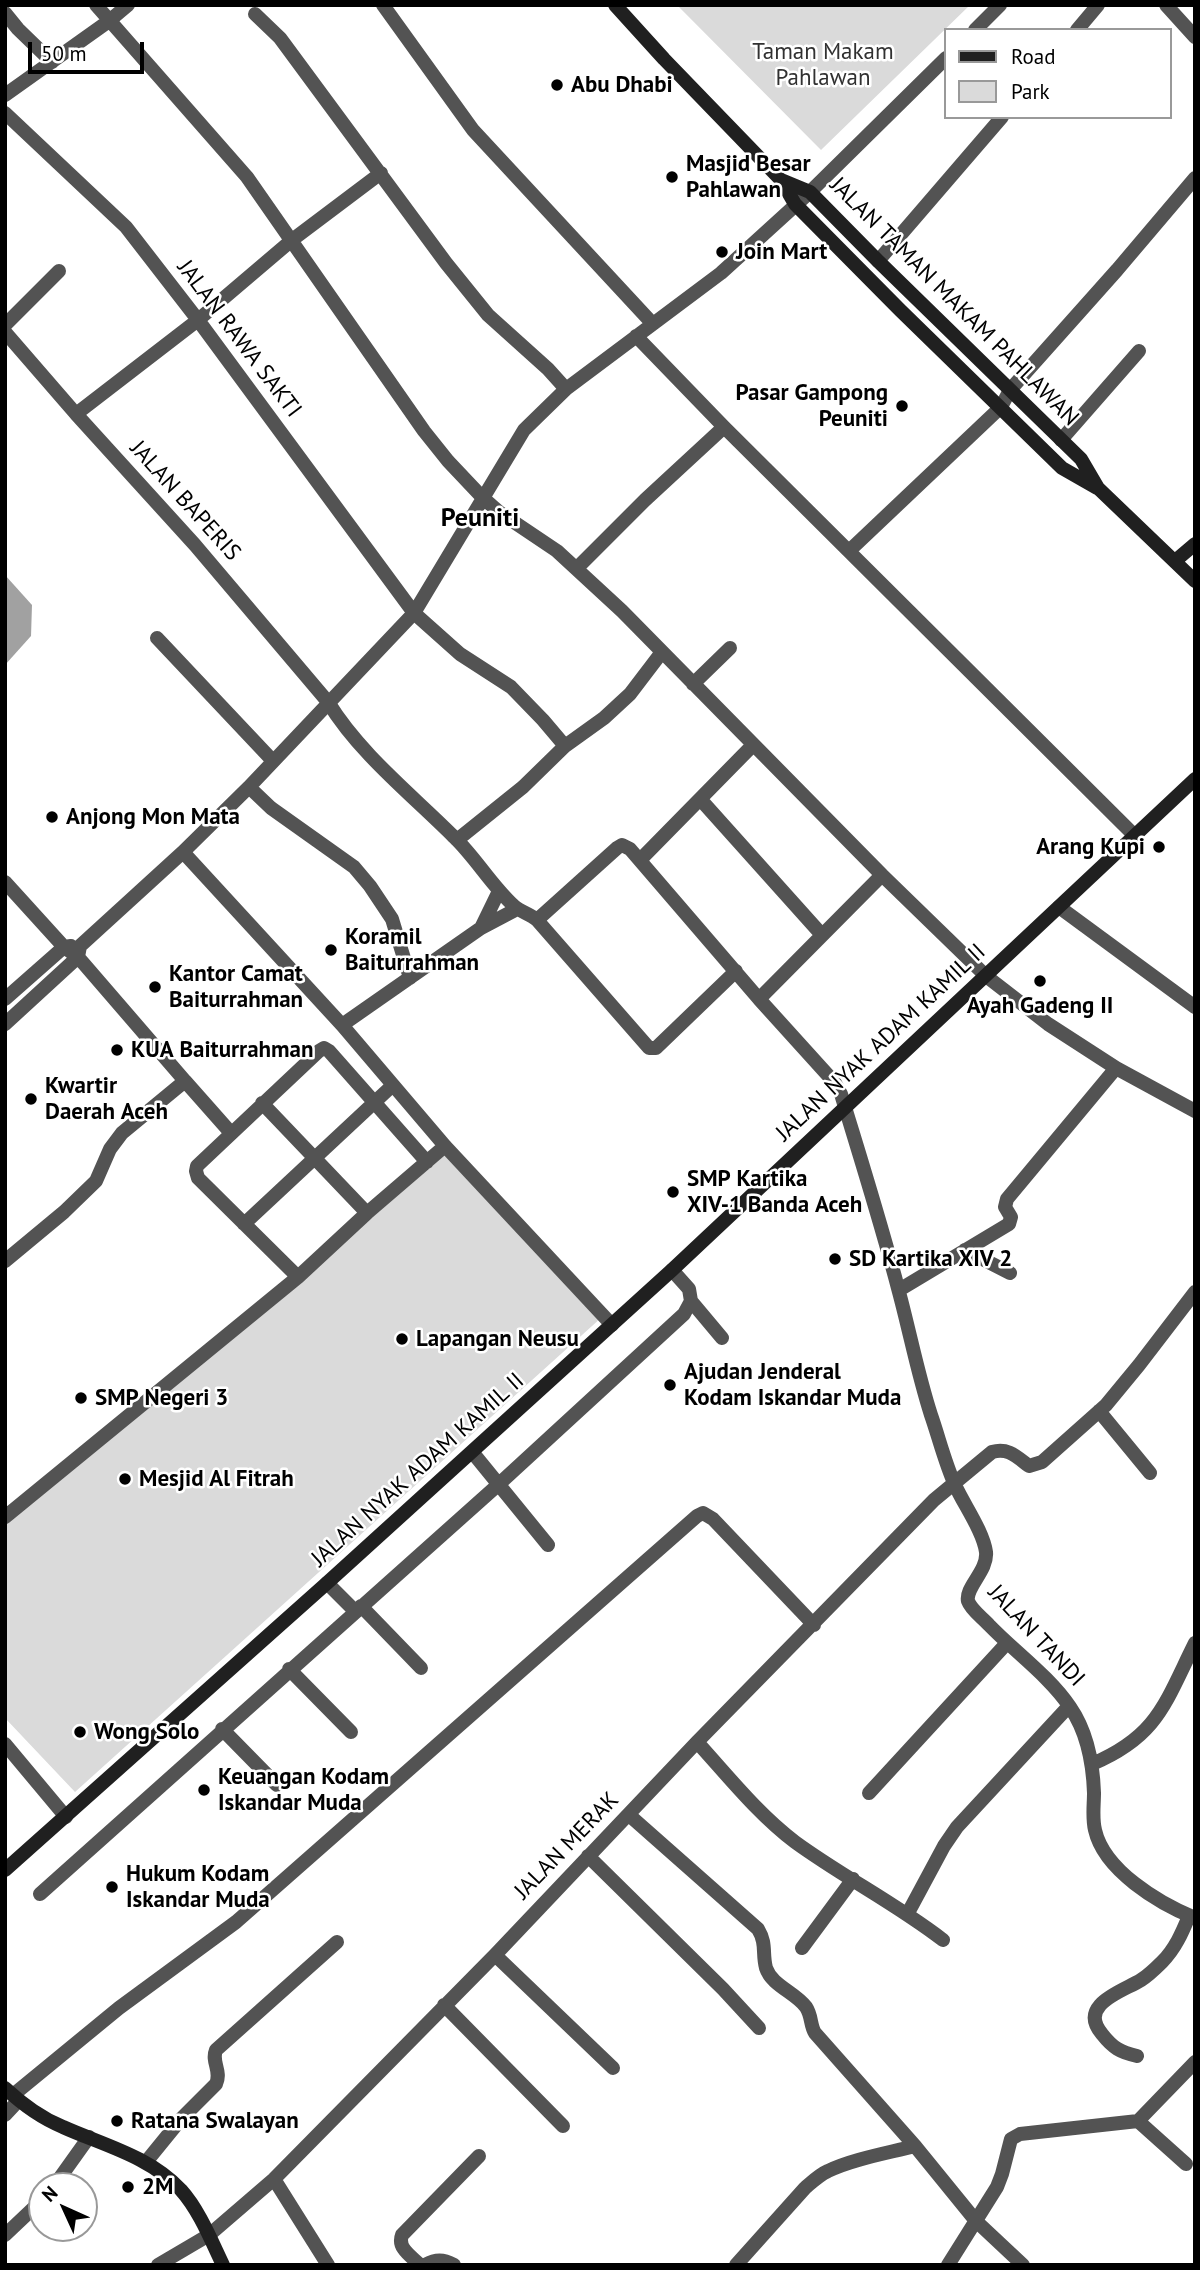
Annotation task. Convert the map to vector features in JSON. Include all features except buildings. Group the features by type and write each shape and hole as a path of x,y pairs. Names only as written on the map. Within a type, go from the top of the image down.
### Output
{"street":[{"path":"96,5 247,177 424,430 447,461 482,497 577,568 986,976 1048,1024 1116,1068 1195,1111"},
{"path":"5,95 128,5"},
{"path":"383,5 473,130 652,323"},
{"name":"JALAN TAMAN MAKAM PAHLAWAN","path":"615,5 664,60 781,180 810,192 1081,459 1098,488 1195,581"},
{"path":"977,28 1000,5"},
{"path":"1079,28 1098,5"},
{"path":"1166,5 1195,37"},
{"path":"5,13 52,62"},
{"path":"256,14 280,38 488,315 548,369 566,389"},
{"path":"5,1024 249,787 414,613 524,430 566,389 721,273 810,192 944,60"},
{"name":"JALAN RAWA SAKTI","path":"5,113 126,227 414,613 460,654 510,687 565,746"},
{"path":"878,261 1000,119"},
{"path":"76,414 198,320 292,240 381,173"},
{"path":"849,551 1001,408 1010,390 1195,178"},
{"path":"781,180 795,204 1062,468 1098,488"},
{"path":"5,325 59,271"},
{"path":"900,310 915,297"},
{"name":"JALAN BAPERIS","path":"5,332 195,545 328,702 339,720 388,773 457,839 499,891 517,909 537,920"},
{"path":"636,336 1134,835"},
{"path":"1061,440 1139,351"},
{"path":"577,568 724,427"},
{"path":"1175,561 1195,544"},
{"path":"157,638 273,761"},
{"path":"693,684 730,648"},
{"path":"457,839 523,787 565,746 604,718 630,694 662,652"},
{"path":"736,971 656,1048 649,1048 537,920 622,845 640,859 701,800 752,745"},
{"name":"JALAN NYAK ADAM KAMIL II","path":"5,1870 472,1453 672,1270 1195,779"},
{"path":"249,787 271,808 354,867 391,919 410,978"},
{"path":"701,800 822,935"},
{"path":"183,852 342,1025 445,1146 612,1325"},
{"name":"JALAN TANDI","path":"640,859 759,999 835,1083 845,1107 899,1290 929,1407 954,1483 983,1541 986,1554 984,1567 969,1593 968,1600 972,1608 1059,1693 1084,1731 1092,1764 1094,1828 1101,1847 1110,1860 1137,1884 1192,1917"},
{"path":"759,999 883,875"},
{"path":"5,882 64,947 79,951 231,1133"},
{"path":"481,929 499,891"},
{"path":"1059,907 1195,1007"},
{"path":"342,1025 481,929 517,909"},
{"path":"5,999 64,947"},
{"path":"298,1277 198,1178 195,1171 197,1166 318,1051 324,1048 427,1161"},
{"path":"899,1290 1009,1224 1010,1217 1005,1207 1007,1199 1116,1068"},
{"path":"5,1261 64,1212 96,1181 110,1149 122,1133 185,1081"},
{"path":"244,1224 393,1085"},
{"path":"262,1103 367,1213"},
{"path":"5,1517 298,1277 445,1146"},
{"path":"965,1250 1010,1273"},
{"path":"672,1270 689,1289 691,1301 722,1338"},
{"path":"1150,1473 1099,1411 1139,1365 1195,1292"},
{"path":"40,1894 499,1484 684,1314 691,1301"},
{"name":"JALAN MERAK","path":"158,2265 209,2235 274,2179 495,1955 697,1742 934,1500 992,1452 1011,1452 1029,1466 1042,1462 1099,1411"},
{"path":"472,1453 548,1545"},
{"path":"5,2115 12,2094 119,2008 236,1922 697,1516 703,1513 713,1519 814,1625"},
{"path":"327,1583 358,1608 421,1668"},
{"path":"869,1793 1007,1643"},
{"path":"1092,1764 1117,1754 1133,1742 1160,1714 1195,1643"},
{"path":"289,1670 351,1732"},
{"path":"908,1913 957,1827 1069,1706"},
{"path":"222,1729 277,1785"},
{"path":"697,1742 774,1824 794,1841 908,1913 943,1940"},
{"path":"5,1744 66,1817"},
{"path":"629,1815 758,1929 765,1941 766,1968 774,1980 804,2005 811,2017 815,2033 915,2146 976,2221 1023,2265"},
{"path":"588,1856 759,2028"},
{"path":"802,1948 853,1879"},
{"path":"1137,2056 1121,2053 1110,2044 1097,2028 1095,2017 1100,2006 1112,1994 1140,1981 1162,1962 1192,1917"},
{"path":"146,2162 181,2119 216,2084 219,2077 213,2058 216,2050 337,1942"},
{"path":"495,1955 613,2068"},
{"path":"444,2005 562,2126"},
{"path":"948,2265 997,2186 1009,2143 1015,2136 1138,2121 1195,2062"},
{"path":"12,2094 60,2126 146,2162 181,2189 209,2235 223,2265"},
{"path":"1138,2121 1186,2164"},
{"path":"64,2172 89,2137"},
{"path":"736,2265 818,2177 844,2165 915,2146"},
{"path":"454,2265 446,2260 438,2260 422,2265 400,2242 402,2235 479,2156"},
{"path":"274,2179 328,2265"},
{"path":"5,2235 28,2213"}],"green space":[{"name":"Taman Makam Pahlawan","path":"677,5 970,5 944,28 821,150"},
{"path":"448,1144 602,1317 75,1792 5,1718 5,1524"}],"shaded area":[{"path":"5,575 32,605 31,636 5,665"}],"place":[{"name":"Abu Dhabi","path":"557,85"},
{"name":"Masjid Besar Pahlawan","path":"672,177"},
{"name":"Join Mart","path":"722,252"},
{"name":"Pasar Gampong Peuniti","path":"902,406"},
{"name":"Anjong Mon Mata","path":"52,817"},
{"name":"Arang Kupi","path":"1159,847"},
{"name":"Koramil Baiturrahman","path":"331,950"},
{"name":"Ayah Gadeng II","path":"1040,981"},
{"name":"Kantor Camat Baiturrahman","path":"155,987"},
{"name":"KUA Baiturrahman","path":"117,1050"},
{"name":"Kwartir Daerah Aceh","path":"31,1099"},
{"name":"SMP Kartika XIV-1 Banda Aceh","path":"673,1192"},
{"name":"SD Kartika XIV 2","path":"835,1259"},
{"name":"Lapangan Neusu","path":"402,1339"},
{"name":"Ajudan Jenderal Kodam Iskandar Muda","path":"670,1385"},
{"name":"SMP Negeri 3","path":"81,1398"},
{"name":"Mesjid Al Fitrah","path":"125,1479"},
{"name":"Wong Solo","path":"80,1732"},
{"name":"Keuangan Kodam Iskandar Muda","path":"204,1790"},
{"name":"Hukum Kodam Iskandar Muda","path":"112,1887"},
{"name":"Ratana Swalayan","path":"117,2121"},
{"name":"2M","path":"128,2187"}],"district":[{"name":"Peuniti","path":"480,519"}]}
